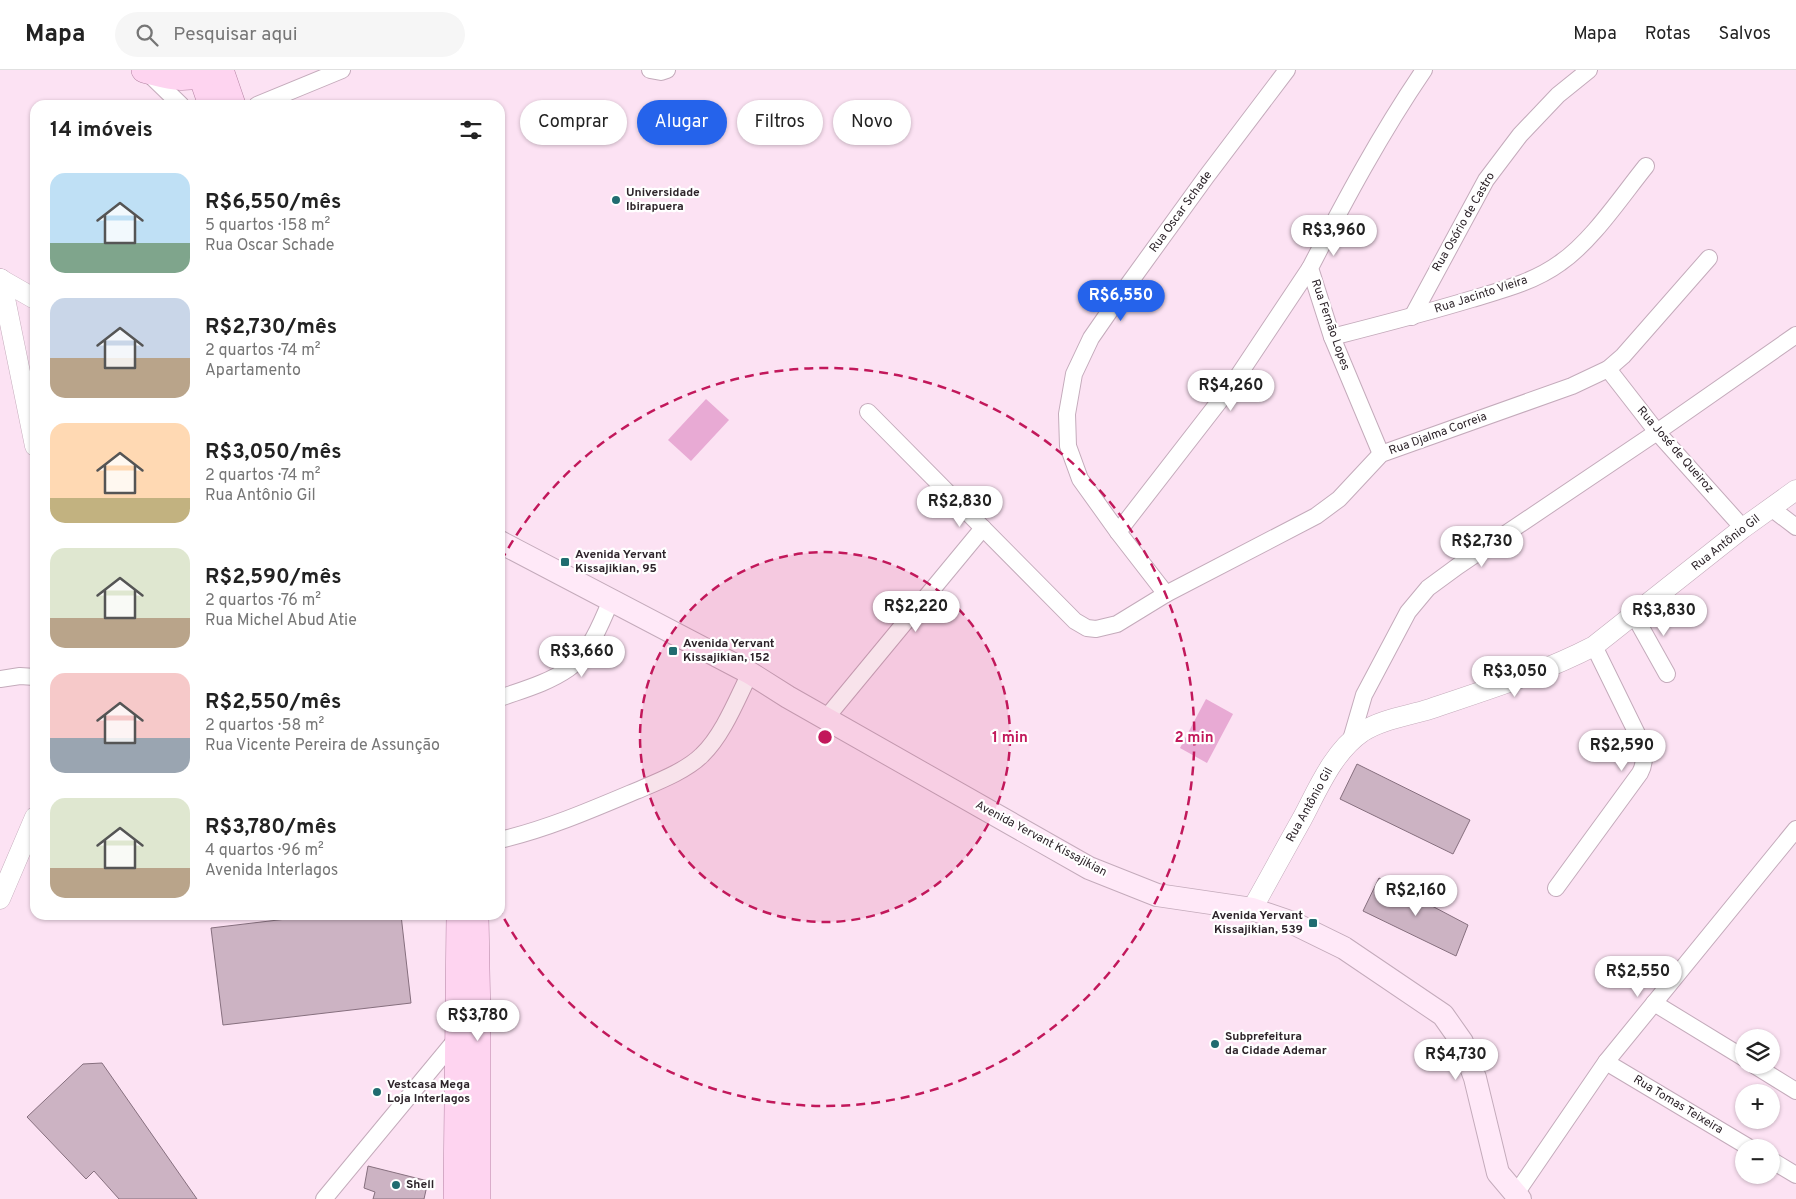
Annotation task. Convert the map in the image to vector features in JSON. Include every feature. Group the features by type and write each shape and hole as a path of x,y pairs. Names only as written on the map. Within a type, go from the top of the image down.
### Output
{"main road":[{"path":"144,70 181,78 190,78 207,71"},
{"path":"207,71 210,100"},
{"path":"207,71 228,100"},
{"name":"Avenida Yervant Kissajikian","path":"505,545 750,673 1089,868 1157,895 1252,909 1293,923 1344,948 1443,1015 1462,1042 1475,1078 1498,1173 1517,1197"},
{"path":"456,1199 459,920"},
{"path":"476,920 478,1199"}],"street":[{"path":"144,70 176,100"},
{"path":"269,100 342,70"},
{"path":"650,70 661,72 667,70"},
{"name":"Rua Oscar Schade","path":"1166,594 1080,479 1068,446 1067,414 1074,374 1091,338 1125,289 1287,70"},
{"name":"Rua Fernão Lopes","path":"1381,454 1332,337 1310,268 1349,192 1424,70"},
{"name":"Rua Osório de Castro","path":"1412,317 1486,180 1526,128 1558,95 1590,70"},
{"name":"Rua Jacinto Vieira","path":"1332,337 1412,317 1515,286 1560,263 1585,241 1646,166"},
{"name":"Rua Djalma Correia","path":"983,528 1075,621 1087,628 1105,628 1117,624 1166,594 1316,516 1339,499 1381,454 1572,386 1608,369 1623,356 1709,258"},
{"path":"1118,532 1232,385 1310,268"},
{"path":"0,279 30,297"},
{"path":"0,279 30,422"},
{"path":"1350,743 1364,694 1408,612 1428,588 1796,335"},
{"name":"Rua José de Queiroz","path":"1608,369 1657,432 1744,528"},
{"path":"826,718 983,528 868,412"},
{"name":"Rua Antônio Gil","path":"1252,909 1330,768 1350,743 1363,732 1384,722 1421,712 1504,684 1572,657 1594,646 1744,528 1796,490"},
{"path":"1771,508 1796,527"},
{"path":"505,696 557,676 569,669 590,643 601,624 611,600"},
{"path":"1634,615 1667,674"},
{"path":"1556,888 1644,766 1643,746 1594,646"},
{"path":"505,839 585,813 660,780 702,756 726,722 750,673"},
{"path":"0,679 30,677"},
{"path":"0,899 30,829"},
{"path":"1517,1197 1606,1062 1793,838"},
{"path":"1654,1003 1735,1052"},
{"path":"324,1199 458,1038 478,1022"},
{"name":"Rua Tomas Teixeira","path":"1606,1062 1735,1139"},
{"path":"1769,1074 1796,1091"},
{"path":"1780,1165 1796,1175"}],"shaded area":[{"path":"706,399 729,420 691,461 668,440"},
{"path":"1206,699 1233,714 1207,763 1180,748"}],"building":[{"path":"1357,764 1470,820 1453,854 1340,799"},
{"path":"1379,878 1468,925 1456,956 1363,911"},
{"path":"278,920 402,920 411,1003 223,1025 211,928"},
{"path":"102,1063 197,1199 119,1199 94,1171 86,1179 27,1117 83,1064"},
{"name":"Shell","path":"368,1166 428,1181 424,1199 373,1199 375,1192 364,1188"}],"place":[{"name":"Universidade Ibirapuera","path":"616,200"},
{"name":"Avenida Yervant Kissajikian, 95","path":"565,562"},
{"name":"Avenida Yervant Kissajikian, 152","path":"673,651"},
{"name":"Avenida Yervant Kissajikian, 539","path":"1313,923"},
{"name":"Subprefeitura da Cidade Ademar","path":"1215,1044"},
{"name":"Vestcasa Mega Loja Interlagos","path":"377,1092"},
{"name":"Shell","path":"396,1185"}]}
